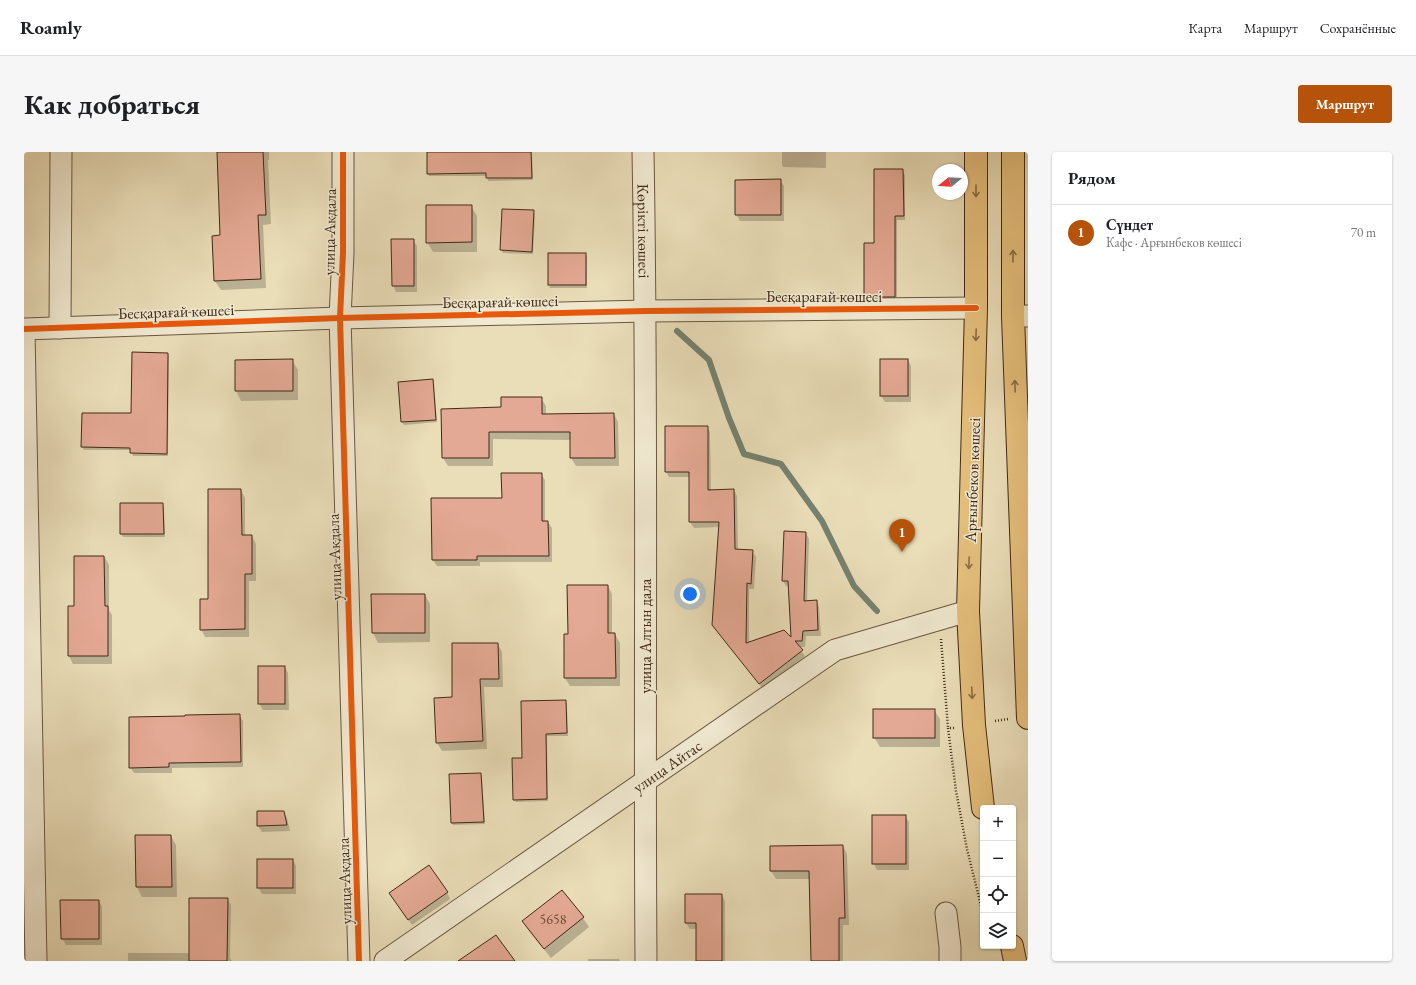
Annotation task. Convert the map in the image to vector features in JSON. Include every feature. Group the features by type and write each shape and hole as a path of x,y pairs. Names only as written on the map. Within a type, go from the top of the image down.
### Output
{"main road":[{"name":"Арғынбеков көшесі","path":"976,152 976,308 968,611 974,725 983,805"},
{"path":"1013,152 1020,316 1028,718"},
{"path":"1013,949 1015,961"}],"street":[{"path":"60,328 61,152"},
{"name":"улица Акдала","path":"343,152 343,253 340,318 359,961"},
{"name":"Көрікті көшесі","path":"643,152 646,311"},
{"name":"Бесқарағай көшесі","path":"24,329 340,318 646,311 976,308"},
{"name":"улица Алтын дала","path":"646,311 646,961"},
{"path":"24,329 36,961"},
{"name":"улица Айтас","path":"385,961 835,650 968,611"},
{"path":"946,913 950,961"}],"path":[{"path":"939,619 948,728"}],"building":[{"path":"217,152 263,152 266,215 258,215 261,279 214,281 212,236 220,235"},
{"path":"427,152 531,152 532,178 486,178 486,173 427,174"},
{"path":"874,169 903,169 904,216 895,216 895,297 864,297 864,243 874,243"},
{"path":"781,179 781,215 735,215 735,180"},
{"path":"426,205 472,205 472,242 426,243"},
{"path":"502,209 534,210 532,252 500,250"},
{"path":"391,239 414,239 414,286 392,286"},
{"path":"548,253 586,253 586,285 548,285"},
{"path":"132,352 168,353 167,454 130,453 130,448 81,447 82,413 131,413"},
{"path":"293,359 293,391 235,391 235,360"},
{"path":"880,359 908,359 908,396 880,396"},
{"path":"433,379 436,420 401,422 398,382"},
{"path":"501,397 542,397 542,414 614,413 615,458 570,458 570,432 489,432 489,458 442,458 441,409 501,407"},
{"path":"665,426 708,426 708,490 734,489 735,549 753,550 751,584 747,583 746,643 784,630 791,637 788,581 782,581 784,531 806,532 804,601 817,600 818,630 803,631 802,641 795,641 803,650 759,684 712,625 719,522 689,522 689,472 665,472"},
{"path":"501,473 542,473 542,521 548,521 549,556 477,556 477,560 432,560 431,498 502,498"},
{"path":"208,489 241,489 242,535 252,535 252,574 245,574 245,629 200,630 200,599 208,599"},
{"path":"120,503 163,503 164,534 120,534"},
{"path":"74,556 104,556 105,606 108,606 108,656 68,656 68,606 74,606"},
{"path":"567,585 608,585 608,633 615,633 616,678 564,678 564,634 568,634"},
{"path":"371,594 425,594 425,633 372,633"},
{"path":"452,643 498,643 499,679 480,679 483,741 436,743 434,698 452,697"},
{"path":"258,666 285,666 285,704 258,704"},
{"path":"566,700 567,733 546,734 547,799 513,800 512,758 522,758 521,701"},
{"path":"873,709 935,709 935,738 873,738"},
{"path":"240,714 241,762 169,763 169,767 129,768 129,717"},
{"path":"481,773 484,822 451,823 449,774"},
{"path":"257,811 284,811 287,825 257,826"},
{"path":"872,815 906,815 906,864 872,864"},
{"path":"135,835 171,835 172,887 136,887"},
{"path":"843,845 845,918 839,918 839,961 811,961 809,871 770,871 770,846"},
{"path":"257,859 293,859 293,888 257,888"},
{"path":"429,865 448,892 408,920 389,893"},
{"path":"562,890 584,917 544,949 522,921"},
{"path":"685,894 722,894 722,961 696,961 696,923 685,923"},
{"path":"189,898 228,898 227,961 189,961"},
{"path":"60,900 99,900 99,939 61,939"},
{"path":"496,935 515,961 458,961"}],"waterway":[{"path":"677,331 709,360 729,418 744,454 781,464 822,521 854,586 877,611"}],"cycle path":[{"path":"343,152 343,253 340,318 359,961"},
{"path":"24,329 340,318 646,311 976,308"}],"place":[{"name":"Сүндет","path":"902,552"}]}
